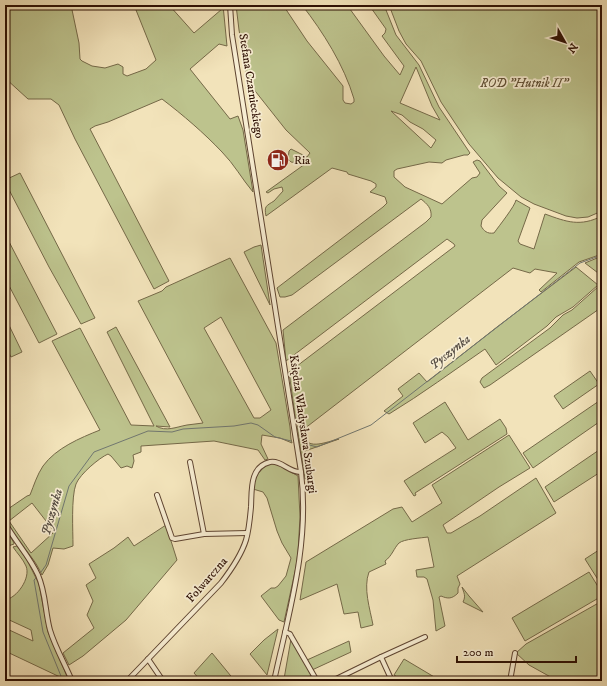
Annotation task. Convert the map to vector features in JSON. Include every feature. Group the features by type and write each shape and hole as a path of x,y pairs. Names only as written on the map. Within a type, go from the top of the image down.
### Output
{"street":[{"name":"Stefana Czarnieckiego","path":"230,5 232,35 254,170"},
{"name":"Księdza Władysława Szubargi","path":"254,170 301,472 304,514 297,578 274,681"},
{"path":"190,462 204,534"},
{"name":"Folwarczna","path":"127,681 228,574 241,552 248,533 251,514 252,482 259,469 267,463 275,462 294,471 301,472"},
{"path":"157,495 172,538 175,539 204,534 248,533"},
{"path":"5,523 39,577 45,596 52,635 72,681"},
{"path":"285,632 290,634 317,681"},
{"path":"332,681 426,637"},
{"path":"510,681 514,653"},
{"path":"381,657 392,681"},
{"path":"148,659 163,681"}],"green space":[{"path":"5,5 71,5 79,43 80,59 92,66 105,68 118,64 123,67 123,74 127,76 146,69 156,60 134,5 169,5 194,33 222,9 218,5 223,5 227,46 219,44 190,69 230,119 238,116 243,130 253,192 230,161 215,145 193,124 162,99 90,129 169,281 154,289 75,139 59,105 51,99 28,99 5,78"},
{"path":"236,5 283,5 307,41 343,86 343,100 345,103 351,104 354,102 354,99 339,61 318,26 302,5 347,5 384,56 400,75 404,66 382,36 386,29 369,5 384,5 396,35 419,65 439,107 470,153 468,155 446,160 442,163 429,162 397,169 394,171 394,177 405,187 442,204 472,178 477,177 480,173 473,162 477,160 480,161 499,186 507,193 482,220 481,226 485,231 488,233 494,233 516,200 530,208 518,241 520,244 534,249 545,214 574,222 587,221 602,216 602,254 579,262 541,292 539,290 557,273 535,269 530,273 513,268 304,429 302,424 296,423 289,372 455,246 447,239 286,361 283,330 426,222 431,217 431,211 429,206 421,199 292,295 280,297 277,288 387,203 385,197 370,192 376,187 376,184 348,174 347,172 332,168 266,216 266,207 283,191 282,187 274,189 268,193 266,192 305,164 291,162 288,159 289,151 291,149 307,157 310,153 286,130 248,82","holes":["416,67 432,106 440,120 400,103","391,111 402,115 436,140 431,148"]},
{"name":"ROD \"Hutnik II\"","path":"389,5 602,5 602,211 588,217 577,218 566,216 534,204 521,197 498,178 469,144 441,102 421,61 406,44 399,31"},
{"path":"20,173 95,318 81,324 49,267 5,182 5,180"},
{"path":"5,234 57,334 39,343 5,278"},
{"path":"261,245 270,305 244,252"},
{"path":"602,256 602,276 585,263"},
{"path":"230,258 276,343 292,443 280,438 262,435 261,444 268,459 265,460 258,450 214,441 141,446 141,452 133,455 134,461 132,468 127,466 121,468 108,454 90,467 78,480 73,497 73,546 64,549 53,548 48,565 42,575 33,560 11,531 5,511 30,495 41,469 55,454 77,440 100,430 52,341 80,328 131,425 154,426 107,332 116,327 170,427 156,426 167,429 203,423 138,301 162,291 166,287","holes":["221,317 271,410 260,418 254,418 204,328","32,503 53,530 53,533 31,553 9,521"]},
{"path":"576,267 598,285 573,307 556,317 547,326 496,365 485,349 389,414 384,411 403,396 398,389 419,373 427,382"},
{"path":"599,286 602,288 602,307 484,388 480,382 482,378 550,328 563,315 572,310"},
{"path":"5,317 22,352 11,357 5,346"},
{"path":"590,371 599,384 563,409 554,396"},
{"path":"602,399 602,420 533,468 523,453"},
{"path":"445,402 468,440 500,419 506,428 507,434 415,493 416,495 414,496 404,481 456,448 448,437 442,432 425,443 413,423"},
{"path":"297,426 300,426 305,440 309,443 319,444 339,439 305,451 307,478 305,479"},
{"path":"509,435 530,468 443,525 447,533 451,533 480,516 536,478 556,513 457,576 460,584 458,593 450,598 439,597 445,626 436,631 433,600 427,579 424,577 417,577 416,570 434,567 428,537 399,543 385,561 386,564 369,572 367,578 367,592 373,625 361,628 358,612 344,614 337,584 300,600 306,562 393,509 402,507 412,522 442,503 432,485"},
{"path":"602,448 602,471 554,502 545,487"},
{"path":"271,463 277,464 298,476 300,517 298,552 284,622 279,620 261,596 271,588 278,586 286,576 291,558 277,531 267,498 263,492 253,489 258,473"},
{"path":"166,525 177,560 126,620 83,656 69,665 63,653 94,628 87,615 93,601 86,585 96,578 89,564 128,537 134,546"},
{"path":"7,531 14,544 5,547 5,532"},
{"path":"17,546 27,560 39,584 48,632 69,681 61,681 60,677 5,651 5,628 33,641 31,630 5,618 5,600 14,596 18,592 27,576 26,566 22,558 13,547"},
{"path":"602,548 602,586 585,559"},
{"path":"589,572 602,593 602,596 525,641 512,618"},
{"path":"462,587 483,612 463,602 465,596"},
{"path":"602,601 602,681 572,681 573,679 556,680 529,665 516,653 526,644"},
{"path":"278,629 267,675 250,654"},
{"path":"291,639 313,675 298,681 285,681 284,679"},
{"path":"349,641 351,652 312,670 307,660"},
{"path":"212,653 235,681 201,681 194,673"},
{"path":"404,659 441,681 404,681 394,675"}],"waterway":[{"name":"Pyszynka","path":"302,443 317,447 371,425 580,263 602,255"},
{"name":"Pyszynka","path":"41,572 46,565 69,486 94,452 148,431 172,432 183,429 234,426 251,423 258,425 275,437 291,441"},
{"name":"Pyszynka","path":"36,578 34,580 43,632 63,681"}],"place":[{"name":"Ria","path":"278,160"}]}
